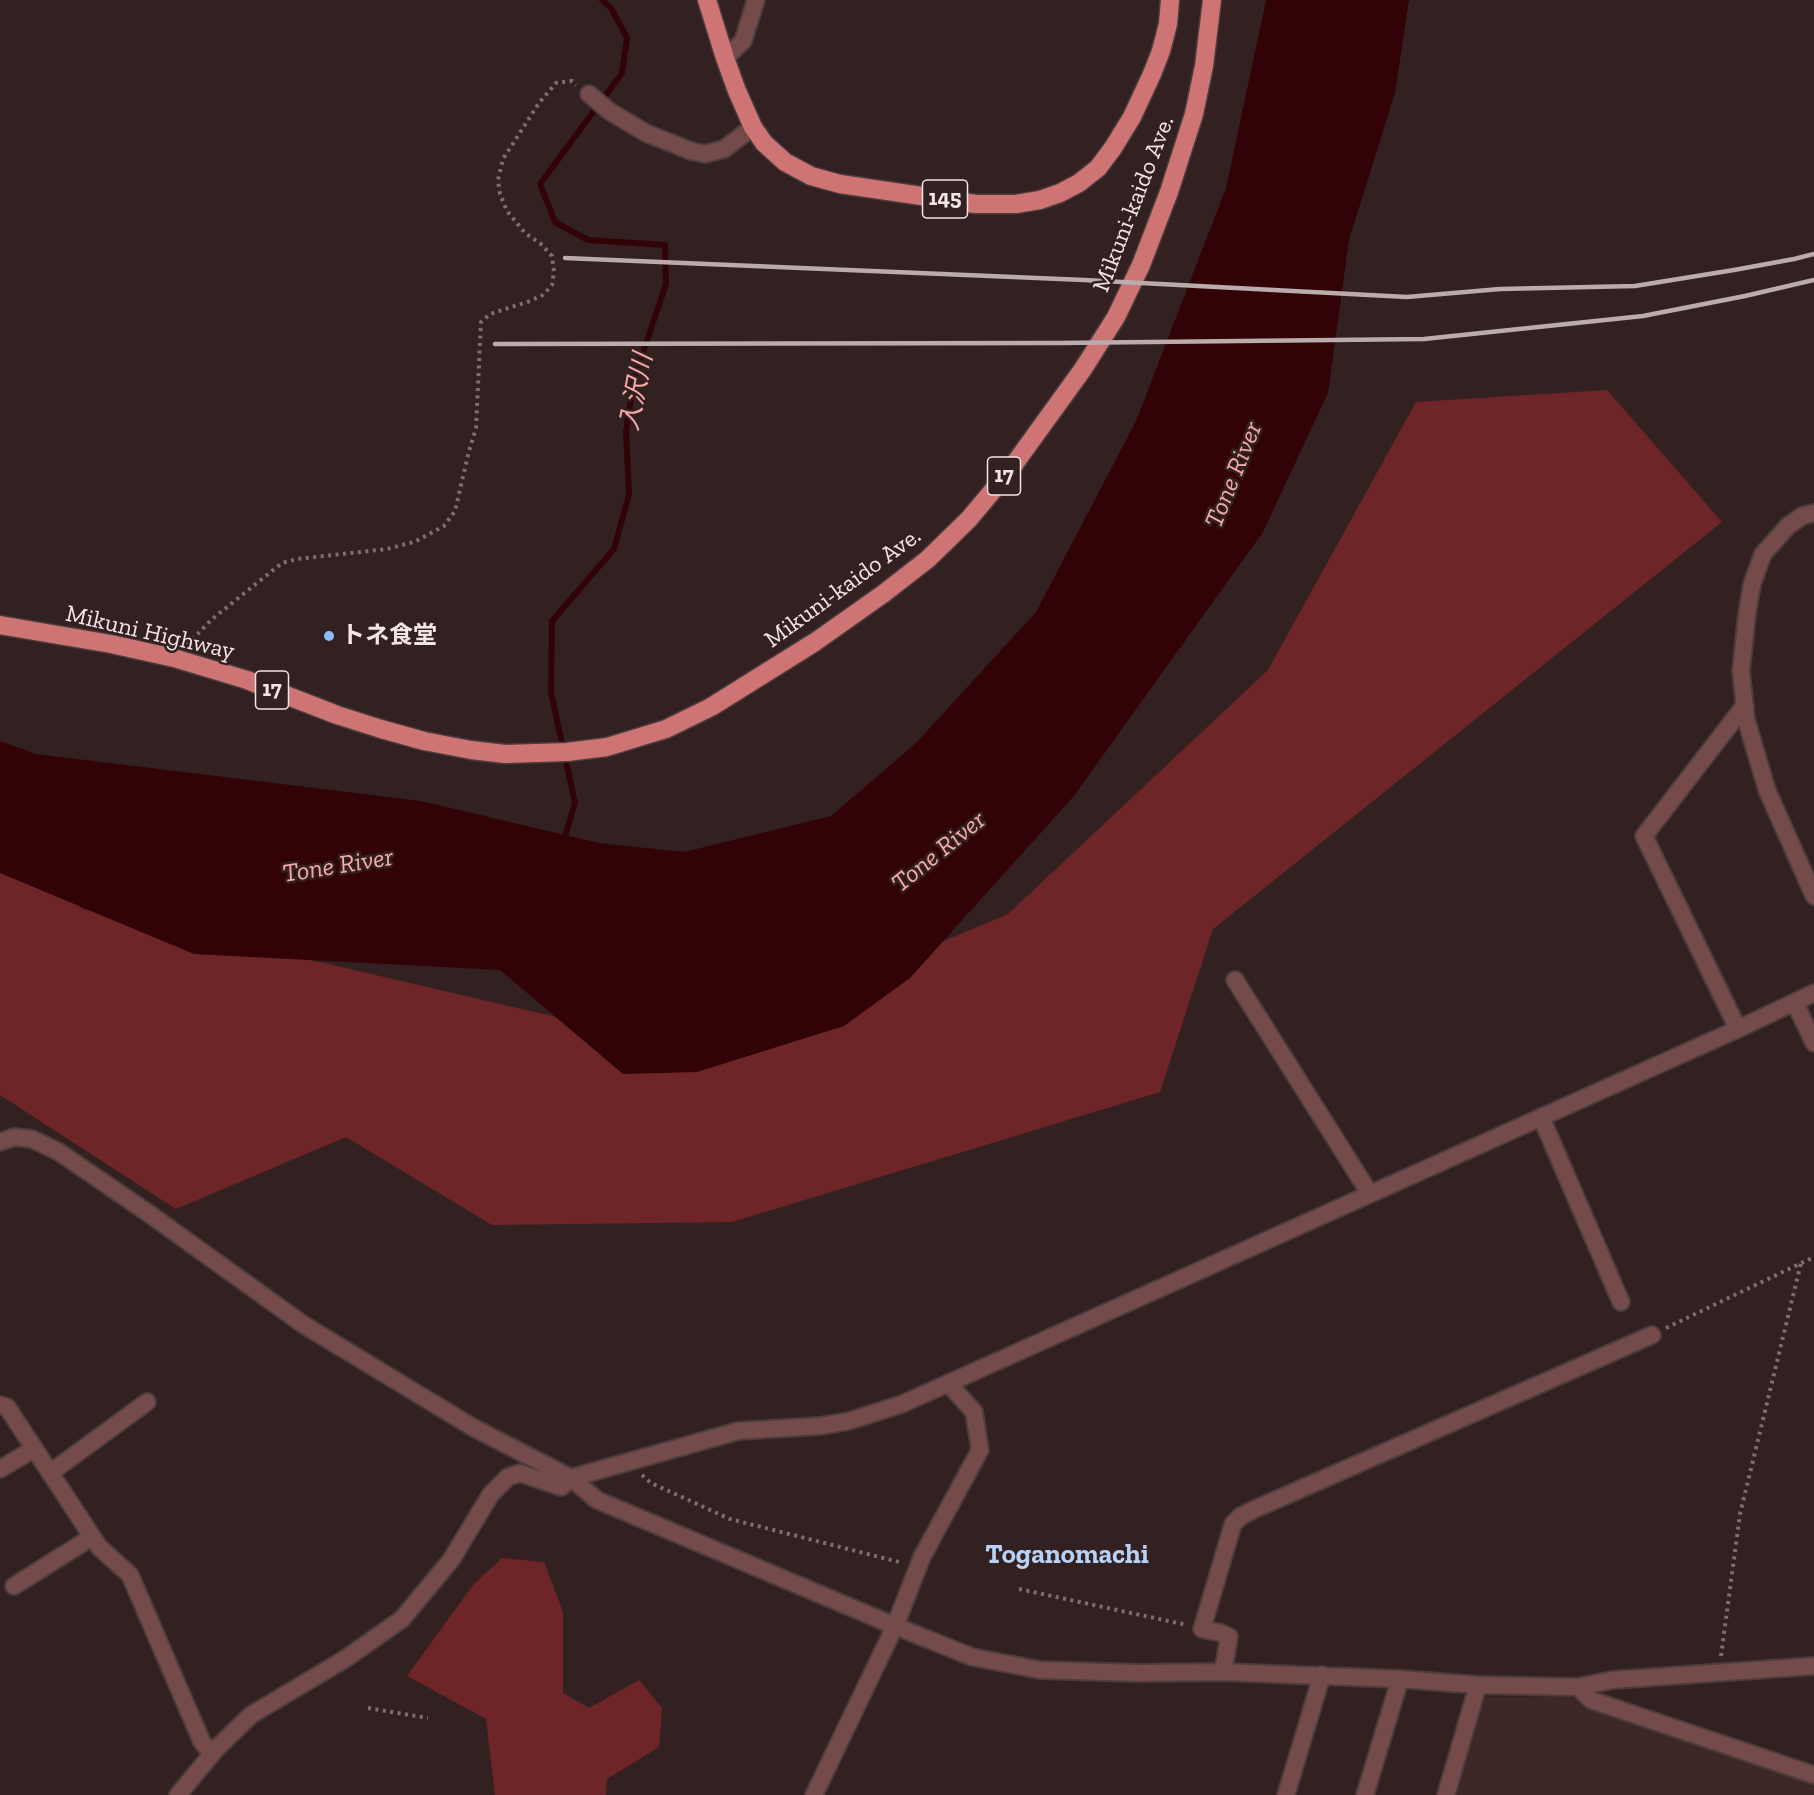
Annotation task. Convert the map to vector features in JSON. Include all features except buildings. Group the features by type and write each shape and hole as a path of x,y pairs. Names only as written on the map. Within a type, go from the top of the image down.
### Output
{"highway":[{"name":"145","path":"707,0 725,58 753,127 764,143 785,162 811,176 840,184 976,204 1016,204 1040,200 1079,183 1098,168 1132,117 1161,51 1168,24 1170,0"},
{"name":"Mikuni-kaido Ave.","path":"567,752 607,747 643,737 666,729 721,701 815,642 883,594 928,559 969,519 1010,470 1083,369 1116,316 1141,265 1169,192 1194,114 1204,66 1212,0"},
{"name":"Mikuni Highway","path":"0,625 111,644 174,658 247,680 337,715 424,741 505,754 567,752"}],"street":[{"path":"725,58 743,41 756,0"},
{"path":"589,94 609,111 646,133 691,151 705,154 724,149 753,127"},
{"path":"1814,513 1802,516 1788,526 1763,554 1752,584 1741,671 1746,719 1767,790 1814,896"},
{"path":"1738,1029 1644,836 1745,705"},
{"path":"1235,980 1370,1194"},
{"path":"178,1795 212,1754 251,1715 345,1659 402,1619 451,1560 491,1494 508,1477 520,1473 561,1487 571,1478 738,1431 820,1426 849,1421 902,1404 1814,993"},
{"path":"1795,1003 1814,1042"},
{"path":"1541,1117 1621,1302"},
{"path":"0,1142 14,1137 32,1139 59,1152 304,1325 474,1428 571,1478 597,1500 972,1657 1040,1670 1322,1675 1478,1685 1578,1687 1612,1680 1814,1666"},
{"path":"1223,1672 1229,1637 1202,1629 1233,1524 1241,1516 1652,1335"},
{"path":"814,1795 895,1626 918,1567 980,1450 974,1412 948,1383"},
{"path":"50,1473 147,1402"},
{"path":"0,1405 7,1407 99,1547 130,1575 202,1742 212,1754"},
{"path":"0,1469 34,1449"},
{"path":"14,1586 92,1537"},
{"path":"1286,1795 1322,1675"},
{"path":"1365,1795 1400,1679"},
{"path":"1446,1795 1478,1685"},
{"path":"1578,1687 1591,1700 1814,1775"}],"path":[{"path":"174,658 211,620 282,563 297,559 387,549 414,542 444,526 456,511 476,428 481,322 490,314 524,304 543,295 552,285 554,272 552,256 541,244 525,233 507,211 500,194 498,180 503,159 539,103 556,83 572,81 589,94"},
{"path":"1652,1335 1814,1257"},
{"path":"1719,1673 1740,1514 1801,1263"},
{"path":"628,1462 651,1483 730,1519 918,1567"},
{"path":"1019,1589 1202,1629"},
{"path":"368,1708 428,1718"}],"shaded area":[{"path":"1607,390 1722,522 1213,929 1160,1092 732,1222 492,1225 346,1137 176,1209 0,1095 0,849 83,909 690,1048 1008,914 1268,670 1416,402"},
{"path":"502,1558 544,1562 563,1612 563,1693 589,1708 639,1680 662,1708 659,1747 607,1779 606,1795 495,1795 486,1719 407,1676 473,1585"},
{"path":"1566,1696 1814,1781 1814,1795 1453,1795 1482,1698"}],"water":[{"name":"Tone River","path":"1266,0 1409,0 1395,93 1349,240 1328,393 1263,532 1074,796 910,978 844,1026 697,1072 623,1074 500,970 194,954 0,873 0,741 36,754 421,801 599,843 684,852 831,816 916,743 1036,612 1136,421 1226,188"}],"waterway":[{"name":"入沢川","path":"563,843 575,803 551,692 552,621 614,549 629,494 626,431 634,379 666,284 665,245 588,240 555,222 540,184 622,73 627,38 611,8 602,0"}],"railway":[{"path":"565,258 1084,280 1407,297 1500,289 1635,286 1814,254"},
{"path":"495,344 1058,343 1424,339 1643,316 1814,280"}],"place":[{"name":"トネ食堂","path":"329,636"}],"district":[{"name":"Toganomachi","path":"1067,1555"}]}
